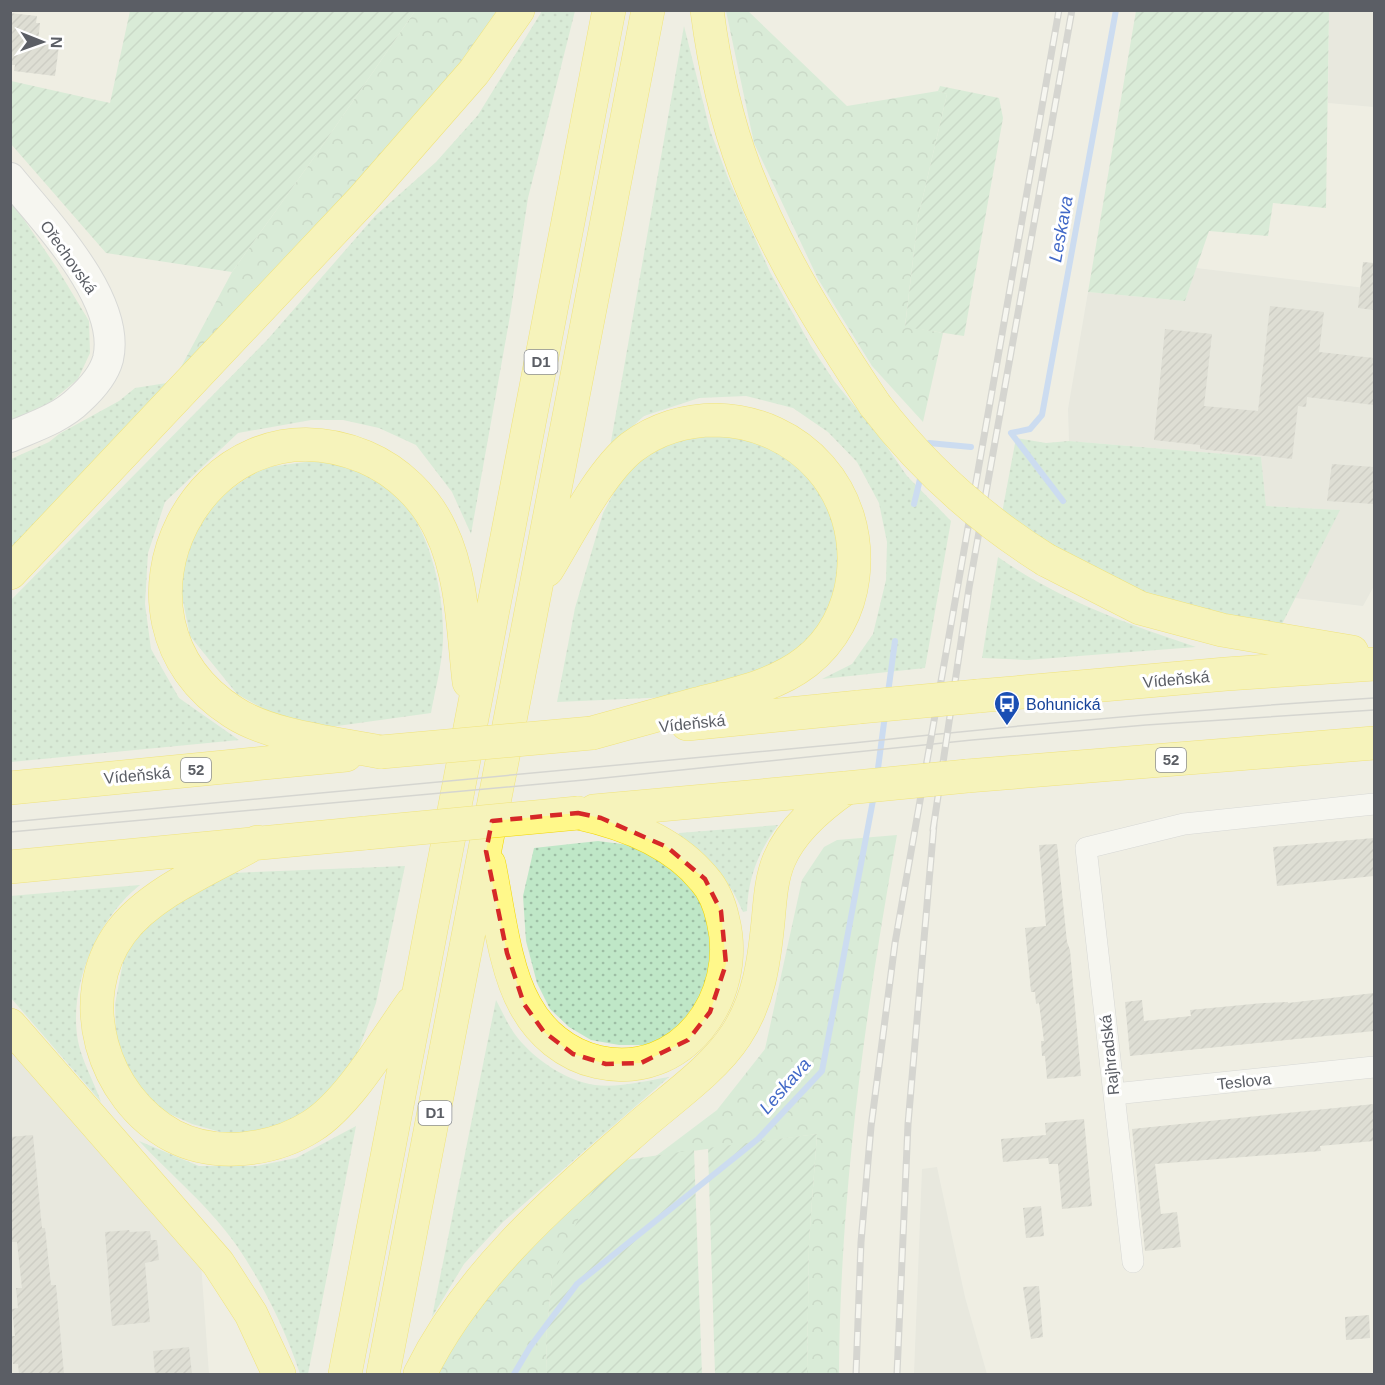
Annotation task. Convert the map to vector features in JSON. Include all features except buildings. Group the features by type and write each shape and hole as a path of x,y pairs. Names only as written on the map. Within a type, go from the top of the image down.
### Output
{"highway":[{"path":"10,573 370,192 474,72 518,10"},
{"name":"D1","path":"345,1374 609,10"},
{"name":"D1","path":"383,1374 648,10"},
{"path":"707,10 730,123 763,213 828,336 895,432 940,480 991,523 1046,560 1140,608 1222,630 1317,648 1374,655"},
{"path":"536,586 605,475 618,460 644,439 683,424 706,420 743,422 768,429 789,440 808,454 825,473 848,517 854,548 851,589 837,626 811,657 789,673 769,683 592,733"},
{"path":"381,752 287,733 249,721 214,698 201,685 180,655 168,621 165,588 171,550 178,530 200,495 232,467 250,457 291,446 333,447 373,461 396,476 419,496 431,511 450,553 457,582 473,713"},
{"name":"Vídeňská","path":"10,788 978,696 1226,674 1374,664"},
{"name":"52","path":"10,867 967,776 1374,743"},
{"path":"420,1374 455,1313 506,1250 571,1187 705,1070 737,1034 758,988 771,891 779,859 813,813 846,788"},
{"path":"486,851 507,952 517,988 524,1004 544,1032 573,1054 590,1060 624,1065 658,1058 688,1040 710,1012 718,997 723,981 728,946 721,911 705,879 687,861 667,847 624,825 578,813"},
{"path":"257,842 163,894 145,907 121,933 105,960 96,1008 100,1040 118,1084 138,1110 175,1137 216,1148 249,1148 283,1141 314,1125 341,1101 418,994"},
{"path":"10,1025 218,1263 251,1314 279,1374"}],"street":[{"name":"Ořechovská","path":"10,178 68,250 93,288 103,310 110,342 105,366 79,401 62,413 10,437"},
{"name":"Rajhradská","path":"1133,1262 1086,848 1184,824 1374,804"},
{"name":"Teslova","path":"1114,1094 1374,1067"}],"highlighted area":[{"path":"578,813 601,818 667,847 705,879 721,911 726,964 710,1012 688,1040 641,1063 606,1064 573,1054 544,1032 524,1004 507,953 486,851 492,821"}],"shaded area":[{"path":"1329,11 1374,11 1374,107 1328,103"},
{"path":"1196,268 1374,289 1374,586 1363,606 1295,598 1339,510 1266,506 1261,457 1069,441 1068,409 1088,292 1185,301"},
{"path":"10,1040 200,1249 209,1374 11,1374"},
{"path":"937,1167 965,1297 987,1374 914,1374 922,1169"}],"green space":[{"path":"130,10 415,11 232,272 106,253 11,144 11,81 110,103"},
{"path":"415,11 500,11 471,57 173,382 232,272"},
{"path":"542,11 575,11 528,198 510,316 471,534 452,492 416,445 379,428 343,420 311,420 238,433 165,502 148,553 145,604 151,649 179,698 239,740 11,762 11,600 268,339 375,216 436,162 478,115"},
{"path":"726,11 748,11 847,106 938,91 947,94 918,218 905,326 943,333 923,422 872,366 818,279 754,143"},
{"path":"1136,11 1329,11 1326,208 1273,203 1268,236 1209,231 1185,301 1088,292"},
{"path":"684,26 710,130 728,178 770,272 811,346 834,381 880,437 907,476 951,521 925,668 822,679 852,664 873,634 886,580 887,542 879,503 857,462 828,432 793,408 746,396 699,398 644,416 610,447"},
{"path":"940,86 999,98 1003,118 964,336 905,327 918,218 947,94 938,91"},
{"path":"10,199 57,268 89,321 90,353 78,379 48,404 10,421"},
{"path":"173,382 11,557 11,459 49,442 59,434 119,401 135,388"},
{"path":"752,430 828,490 846,574 803,655 693,696 557,702 575,608 603,513 617,487 639,459 692,434"},
{"path":"1016,438 1046,443 1069,441 1261,457 1266,506 1340,510 1280,628 1101,585 1002,513"},
{"path":"320,460 376,478 393,491 408,508 420,528 436,574 443,620 441,659 431,713 330,727 276,716 237,694 190,636 181,591 188,536 211,503 261,468"},
{"path":"998,557 1068,598 1196,647 1027,660 982,658"},
{"path":"778,825 755,866 749,887 747,911 743,912 717,869 699,851 678,836 679,833"},
{"path":"897,835 856,1104 844,1239 839,1374 807,1374 809,1241 817,1134 656,1156 717,1110 765,1049 802,880 824,847 837,840"},
{"path":"598,841 637,846 700,882 723,965 675,1032 648,1045 619,1045 591,1040 569,1027 550,1009 537,983 526,941 523,896 534,848"},
{"path":"405,866 376,1003 353,1066 326,1105 273,1129 231,1135 192,1124 163,1111 135,1084 116,1046 115,1004 124,957 137,927 166,903 232,873"},
{"path":"140,885 111,916 99,935 89,956 77,999 78,1041 101,1102 11,998 10,896"},
{"path":"496,1000 511,1029 521,1042 539,1059 572,1079 595,1085 613,1086 669,1077 503,1222 464,1264 432,1317"},
{"path":"356,1126 308,1374 300,1374 273,1308 237,1246 203,1205 139,1141 199,1166 257,1166 296,1158"},
{"path":"817,1134 809,1241 807,1374 715,1374 708,1148"},
{"path":"694,1150 702,1374 547,1374 546,1339 552,1277 586,1202 612,1162"},
{"path":"612,1162 552,1277 546,1339 547,1374 432,1374 470,1308"}],"waterway":[{"name":"Leskava","path":"1063,501 1011,433 1030,429 1042,415 1116,10"},
{"name":"Leskava","path":"927,450 929,443 971,447"},
{"name":"Leskava","path":"914,504 921,475"},
{"name":"Leskava","path":"888,693 895,641"},
{"name":"Leskava","path":"877,776 885,715"},
{"name":"Leskava","path":"514,1374 530,1347 577,1284 758,1139 822,1071 874,795"}],"tram line":[{"path":"10,822 1048,723 1374,698"},
{"path":"10,832 584,780 972,740 1146,725 1374,710"}],"railway":[{"path":"856,1374 861,1242 871,1127 895,943 1059,10"},
{"path":"933,830 969,588 1072,10"},
{"path":"897,1374 908,1124 934,824"}],"place":[{"name":"Bohunická","path":"1007,727"}]}
